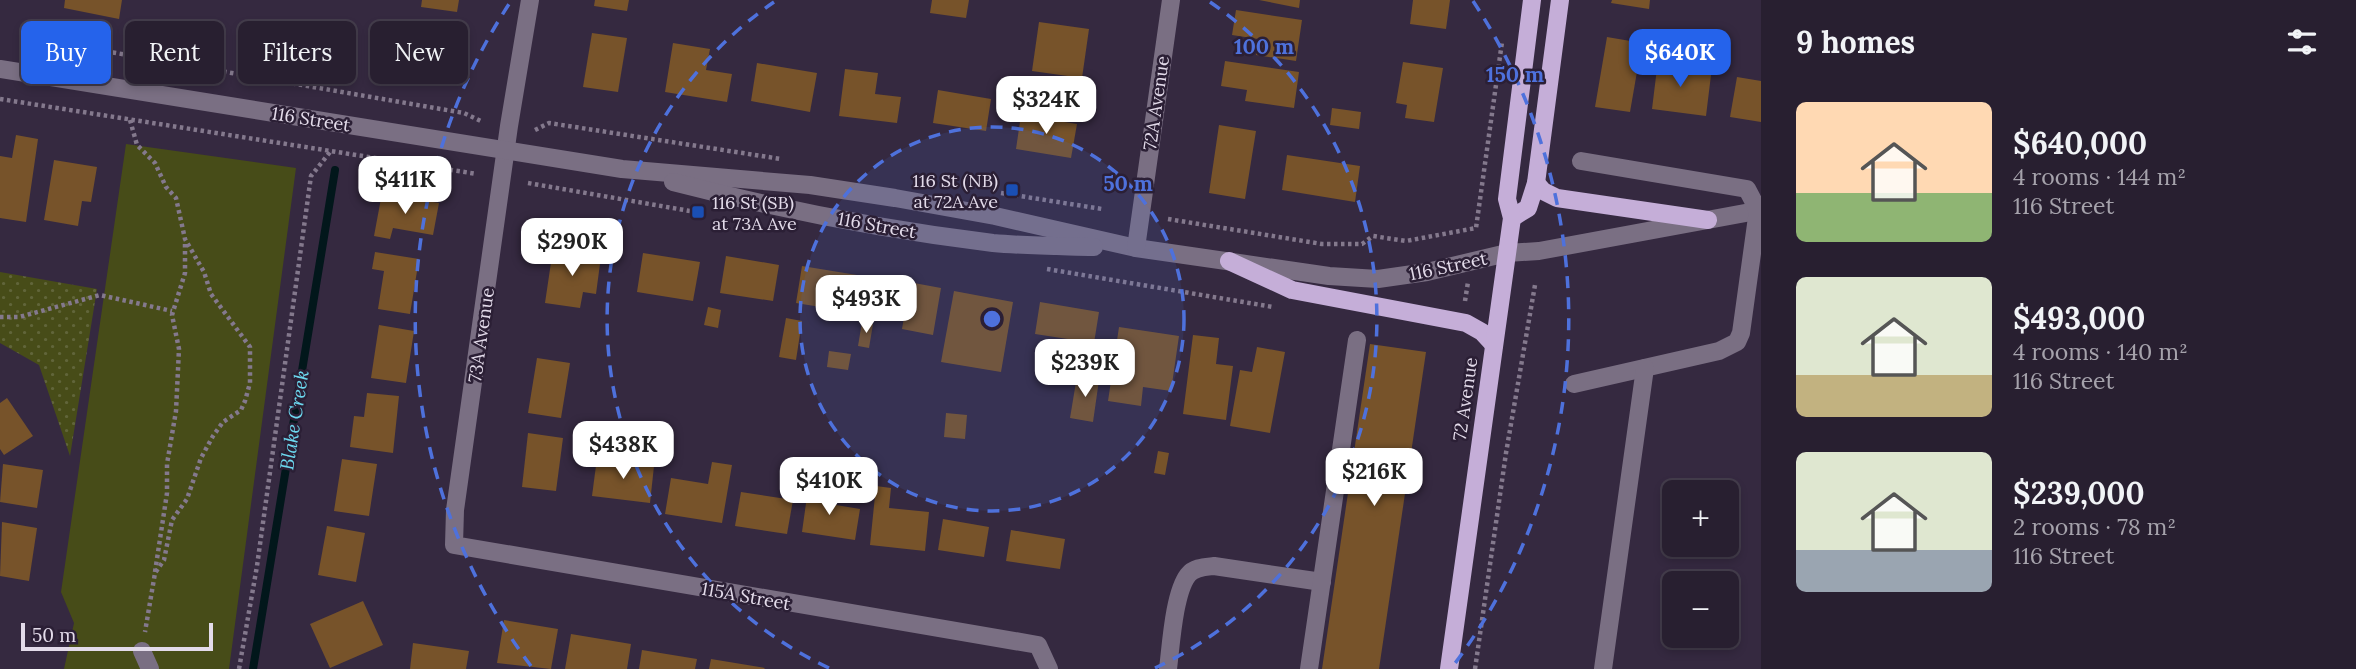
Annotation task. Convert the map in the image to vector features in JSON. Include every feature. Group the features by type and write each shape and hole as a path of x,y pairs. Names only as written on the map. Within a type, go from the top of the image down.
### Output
{"main road":[{"name":"72 Avenue","path":"1449,669 1512,218 1507,200 1532,0"},
{"path":"1512,218 1528,208 1536,183 1560,0"},
{"path":"1536,183 1557,198 1708,220"},
{"path":"1229,261 1292,290 1466,323 1482,332 1494,345"}],"street":[{"name":"73A Avenue","path":"454,545 455,510 530,0"},
{"name":"72A Avenue","path":"1136,248 1171,0"},
{"name":"116 Street","path":"0,69 622,169 810,185 895,198 995,216 1136,248 1329,276 1378,279 1427,272 1507,253 1539,251 1759,210"},
{"path":"1574,384 1719,351 1737,342 1741,333 1759,210 1747,188 1581,161"},
{"name":"116 Street","path":"622,169 744,200 882,227 995,243 1136,248"},
{"path":"1309,669 1357,340"},
{"path":"1603,669 1645,368"},
{"name":"115A Street","path":"454,545 1038,645 1049,669"},
{"path":"1168,669 1181,589 1189,574 1200,567 1214,566 1322,582"},
{"path":"142,650 150,669"}],"path":[{"path":"1168,219 1322,244 1362,244 1373,236 1406,241 1476,228 1503,38"},
{"path":"111,52 464,113 483,122"},
{"path":"0,99 477,174"},
{"path":"130,120 137,145 150,158 166,187 176,198 185,239 185,269 172,311 179,343 178,382 167,464 167,493 142,650"},
{"path":"239,669 257,566 311,176 330,152"},
{"path":"155,573 164,560 172,520 187,499 201,458 223,422 241,410 250,383 250,347 211,293 204,272 185,239"},
{"path":"1464,309 1468,279"},
{"path":"1475,669 1506,453 1535,285"},
{"path":"0,317 19,317 100,295 172,311"}],"green space":[{"path":"126,144 296,168 229,669 64,669 74,623 61,592"},
{"path":"0,272 97,289 70,456 39,365 0,343"}],"building":[{"path":"65,0 122,0 119,19 64,8"},
{"path":"422,0 459,0 457,12 421,7"},
{"path":"595,0 629,0 627,11 594,6"},
{"path":"932,0 969,0 966,18 930,13"},
{"path":"1259,0 1300,0 1299,8"},
{"path":"1413,0 1450,0 1446,29 1410,24"},
{"path":"1612,0 1650,0 1649,9 1611,3"},
{"path":"1236,10 1302,20 1296,61 1256,55 1258,39 1232,35"},
{"path":"1039,22 1089,29 1082,78 1032,71"},
{"path":"592,33 627,38 618,92 583,87"},
{"path":"1607,37 1642,43 1630,112 1595,107"},
{"path":"673,43 710,49 706,70 732,74 727,102 665,92"},
{"path":"1659,52 1675,54 1673,70 1711,75 1706,116 1652,109"},
{"path":"1225,61 1299,72 1294,108 1245,101 1247,90 1221,86"},
{"path":"1403,62 1443,68 1434,122 1405,118 1407,105 1396,103"},
{"path":"757,63 817,73 810,112 751,101"},
{"path":"845,69 878,73 875,94 901,97 897,123 839,116"},
{"path":"1737,77 1761,81 1761,122 1730,117"},
{"path":"938,90 991,99 986,131 933,123"},
{"path":"1332,108 1361,112 1359,129 1330,125"},
{"path":"1021,115 1077,124 1071,158 1016,149"},
{"path":"1219,125 1256,131 1245,199 1209,193"},
{"path":"16,135 38,139 26,222 0,218 0,156 12,158"},
{"path":"1287,155 1360,166 1355,202 1282,190"},
{"path":"54,160 97,167 91,202 82,201 78,226 44,220"},
{"path":"382,193 439,203 433,235 393,228 390,239 374,236"},
{"path":"553,249 601,256 596,294 583,292 580,308 545,303"},
{"path":"375,252 419,259 410,314 378,309 384,271 372,269"},
{"path":"643,253 700,262 693,301 637,292"},
{"path":"726,256 779,265 773,301 720,293"},
{"path":"802,266 863,276 857,313 796,303"},
{"path":"887,278 941,288 933,335 902,329 904,317 881,313"},
{"path":"954,291 1013,302 1001,372 941,362"},
{"path":"1040,302 1099,312 1094,343 1035,334"},
{"path":"708,307 721,310 718,328 704,325"},
{"path":"786,318 802,321 796,360 779,357"},
{"path":"862,322 873,324 869,348 858,346"},
{"path":"379,325 414,331 406,383 371,378"},
{"path":"1119,327 1179,336 1171,391 1143,387 1141,406 1108,401"},
{"path":"1193,335 1219,338 1216,364 1233,366 1226,420 1183,414"},
{"path":"1370,344 1426,352 1379,669 1322,669"},
{"path":"1257,347 1285,352 1270,433 1230,426 1240,370 1252,372"},
{"path":"829,351 851,354 848,370 827,367"},
{"path":"537,358 570,363 561,418 528,413"},
{"path":"1077,376 1099,380 1093,422 1070,418"},
{"path":"367,393 399,396 393,453 350,447 354,416 364,417"},
{"path":"7,398 33,436 4,455 0,449 0,403"},
{"path":"946,413 967,415 965,439 944,437"},
{"path":"528,433 563,438 556,491 522,487"},
{"path":"1158,451 1169,453 1165,475 1154,473"},
{"path":"597,458 654,466 650,503 592,496"},
{"path":"342,459 377,464 369,516 334,511"},
{"path":"712,462 732,465 722,523 665,514 671,478 708,484"},
{"path":"3,464 43,470 37,508 0,502"},
{"path":"876,486 891,488 889,508 929,512 925,551 870,545"},
{"path":"808,489 832,493 830,504 860,509 855,540 802,532"},
{"path":"741,492 793,500 787,534 735,526"},
{"path":"943,519 989,527 984,557 938,550"},
{"path":"2,522 37,528 29,581 0,576"},
{"path":"327,526 365,533 356,582 318,575"},
{"path":"1011,530 1065,539 1060,569 1006,561"},
{"path":"363,601 383,645 330,668 310,624"},
{"path":"504,620 558,629 551,669 497,663"},
{"path":"571,634 631,644 627,669 565,669"},
{"path":"413,643 469,651 466,669 410,669"},
{"path":"642,650 697,659 695,669 639,669"},
{"path":"711,659 765,668 709,669"}],"waterway":[{"name":"Blake Creek","path":"253,669 335,170"}],"place":[{"name":"116 St (NB) at 72A Ave","path":"1012,190"},
{"name":"116 St (SB) at 73A Ave","path":"698,212"}]}
